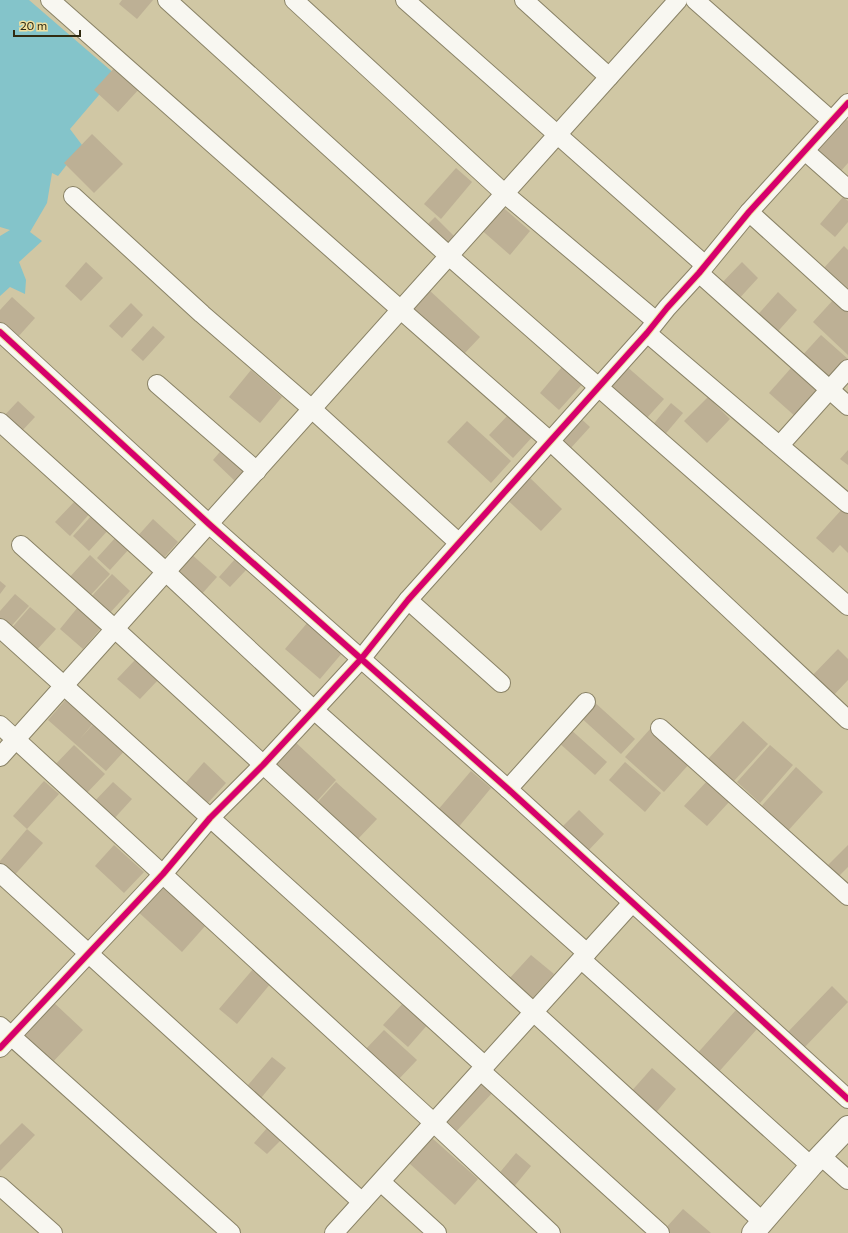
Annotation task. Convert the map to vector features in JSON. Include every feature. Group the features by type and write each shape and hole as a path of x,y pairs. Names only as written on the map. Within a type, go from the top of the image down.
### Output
{"street":[{"path":"50,0 550,441 848,720"},
{"path":"167,0 449,256 848,606"},
{"path":"294,0 780,445 848,504"},
{"path":"405,0 558,135 848,406"},
{"path":"524,0 609,77"},
{"path":"0,757 678,0"},
{"path":"695,0 832,121"},
{"path":"231,1233 4,1037 89,953 163,874 210,818 263,765 361,658 408,600 652,327 749,212 848,103"},
{"path":"805,151 848,189"},
{"path":"73,196 202,314 312,409 459,543"},
{"path":"749,212 848,302"},
{"path":"0,332 209,524 508,789 848,1099"},
{"path":"780,445 848,369"},
{"path":"157,384 257,471"},
{"path":"0,422 166,572 314,710 584,956 816,1161 848,1180"},
{"path":"21,545 534,1012 758,1227 816,1161 848,1128"},
{"path":"408,600 501,683"},
{"path":"0,628 65,685 660,1233"},
{"path":"508,789 586,702"},
{"path":"0,725 434,1123 551,1233"},
{"path":"660,728 848,896"},
{"path":"0,873 362,1202"},
{"path":"340,1231 362,1202 632,903"},
{"path":"381,1182 437,1233"},
{"path":"0,1186 52,1233"}],"water":[{"path":"0,0 29,0 116,75 70,129 82,145 58,176 52,173 47,203 30,232 42,241 19,262 26,280 25,294 10,287 0,296 0,236 10,230 0,227"}],"building":[{"path":"122,0 153,0 137,19 119,4"},
{"path":"116,66 140,88 118,112 94,90"},
{"path":"846,119 848,121 848,163 840,172 817,151"},
{"path":"92,134 123,164 94,193 64,163"},
{"path":"456,168 472,182 441,219 424,204"},
{"path":"843,197 848,201 848,222 835,237 820,224"},
{"path":"498,203 530,231 510,255 478,227"},
{"path":"435,217 454,236 444,246 425,227"},
{"path":"844,246 848,250 848,291 823,269"},
{"path":"86,262 103,278 81,301 65,286"},
{"path":"742,262 758,278 736,302 719,286"},
{"path":"429,290 480,337 462,356 411,309"},
{"path":"778,292 797,310 772,338 753,320"},
{"path":"12,297 35,318 17,338 0,323 0,310"},
{"path":"834,299 848,312 848,355 813,322"},
{"path":"131,303 143,315 122,338 109,326"},
{"path":"153,326 165,337 143,361 131,350"},
{"path":"821,335 848,359 848,364 830,384 800,358"},
{"path":"567,361 587,379 559,410 540,393"},
{"path":"625,365 664,399 645,420 607,386"},
{"path":"791,368 818,392 796,417 769,393"},
{"path":"251,370 282,397 260,423 229,397"},
{"path":"708,397 730,419 707,443 684,421"},
{"path":"18,401 35,417 20,433 3,417"},
{"path":"671,403 683,413 662,438 650,428"},
{"path":"511,412 535,434 513,458 489,435"},
{"path":"578,416 590,427 569,450 557,438"},
{"path":"467,421 511,461 491,483 447,442"},
{"path":"225,446 250,469 237,483 213,460"},
{"path":"848,450 848,465 840,459"},
{"path":"524,472 562,509 541,531 502,495"},
{"path":"77,499 91,512 70,536 55,522"},
{"path":"844,507 848,511 848,553 840,545 833,553 816,538"},
{"path":"94,513 110,528 89,551 73,536"},
{"path":"153,519 178,542 160,562 135,539"},
{"path":"116,537 129,549 110,570 97,558"},
{"path":"190,553 217,577 200,596 173,572"},
{"path":"90,555 110,574 88,598 68,579"},
{"path":"236,558 247,569 230,587 219,577"},
{"path":"112,574 130,591 108,615 90,598"},
{"path":"0,581 6,586 0,594"},
{"path":"15,594 29,606 7,631 0,624 0,611"},
{"path":"30,607 56,629 34,653 9,631"},
{"path":"78,607 102,627 83,649 60,629"},
{"path":"308,622 343,652 320,679 285,649"},
{"path":"838,649 848,659 848,680 831,698 810,678"},
{"path":"135,660 158,680 140,699 117,679"},
{"path":"69,696 96,720 80,739 97,720 127,748 106,771 48,720"},
{"path":"592,700 635,739 621,754 578,715"},
{"path":"743,721 768,744 733,782 708,759"},
{"path":"651,728 690,763 664,792 625,757"},
{"path":"570,729 607,762 595,775 558,742"},
{"path":"293,740 336,780 317,801 274,761"},
{"path":"74,745 105,774 83,797 52,768"},
{"path":"770,745 793,765 760,803 737,782"},
{"path":"204,762 226,783 205,806 183,786"},
{"path":"625,762 661,793 645,812 609,780"},
{"path":"796,767 823,792 786,833 759,809"},
{"path":"471,771 491,788 457,829 437,811"},
{"path":"44,781 59,794 27,829 13,816"},
{"path":"707,781 729,802 707,826 684,806"},
{"path":"113,782 132,799 111,822 92,804"},
{"path":"336,782 377,819 356,841 316,804"},
{"path":"579,810 604,834 586,853 560,829"},
{"path":"27,829 43,843 12,878 0,868 0,861"},
{"path":"114,845 144,872 124,893 95,866"},
{"path":"848,845 848,867 838,877 827,866"},
{"path":"159,883 206,925 182,952 135,909"},
{"path":"531,955 554,974 532,999 509,979"},
{"path":"254,968 271,983 237,1024 219,1009"},
{"path":"832,986 848,1002 802,1050 786,1034"},
{"path":"52,1001 83,1030 49,1066 19,1036"},
{"path":"405,1001 429,1023 408,1047 383,1025"},
{"path":"736,1010 757,1029 716,1075 695,1056"},
{"path":"384,1030 417,1060 396,1082 363,1052"},
{"path":"272,1057 286,1068 256,1104 242,1092"},
{"path":"652,1068 676,1089 653,1116 629,1094"},
{"path":"483,1081 494,1091 452,1136 441,1125"},
{"path":"22,1123 35,1135 0,1171 0,1145"},
{"path":"267,1128 281,1140 267,1154 254,1143"},
{"path":"432,1138 478,1179 455,1205 409,1163"},
{"path":"516,1153 531,1166 512,1189 496,1177"},
{"path":"683,1209 711,1233 667,1233 664,1230"}],"cycle path":[{"path":"0,1048 163,874 210,818 263,765 361,659 408,600 647,333 749,212 848,103"},
{"path":"0,332 209,524 508,789 848,1099"}]}
